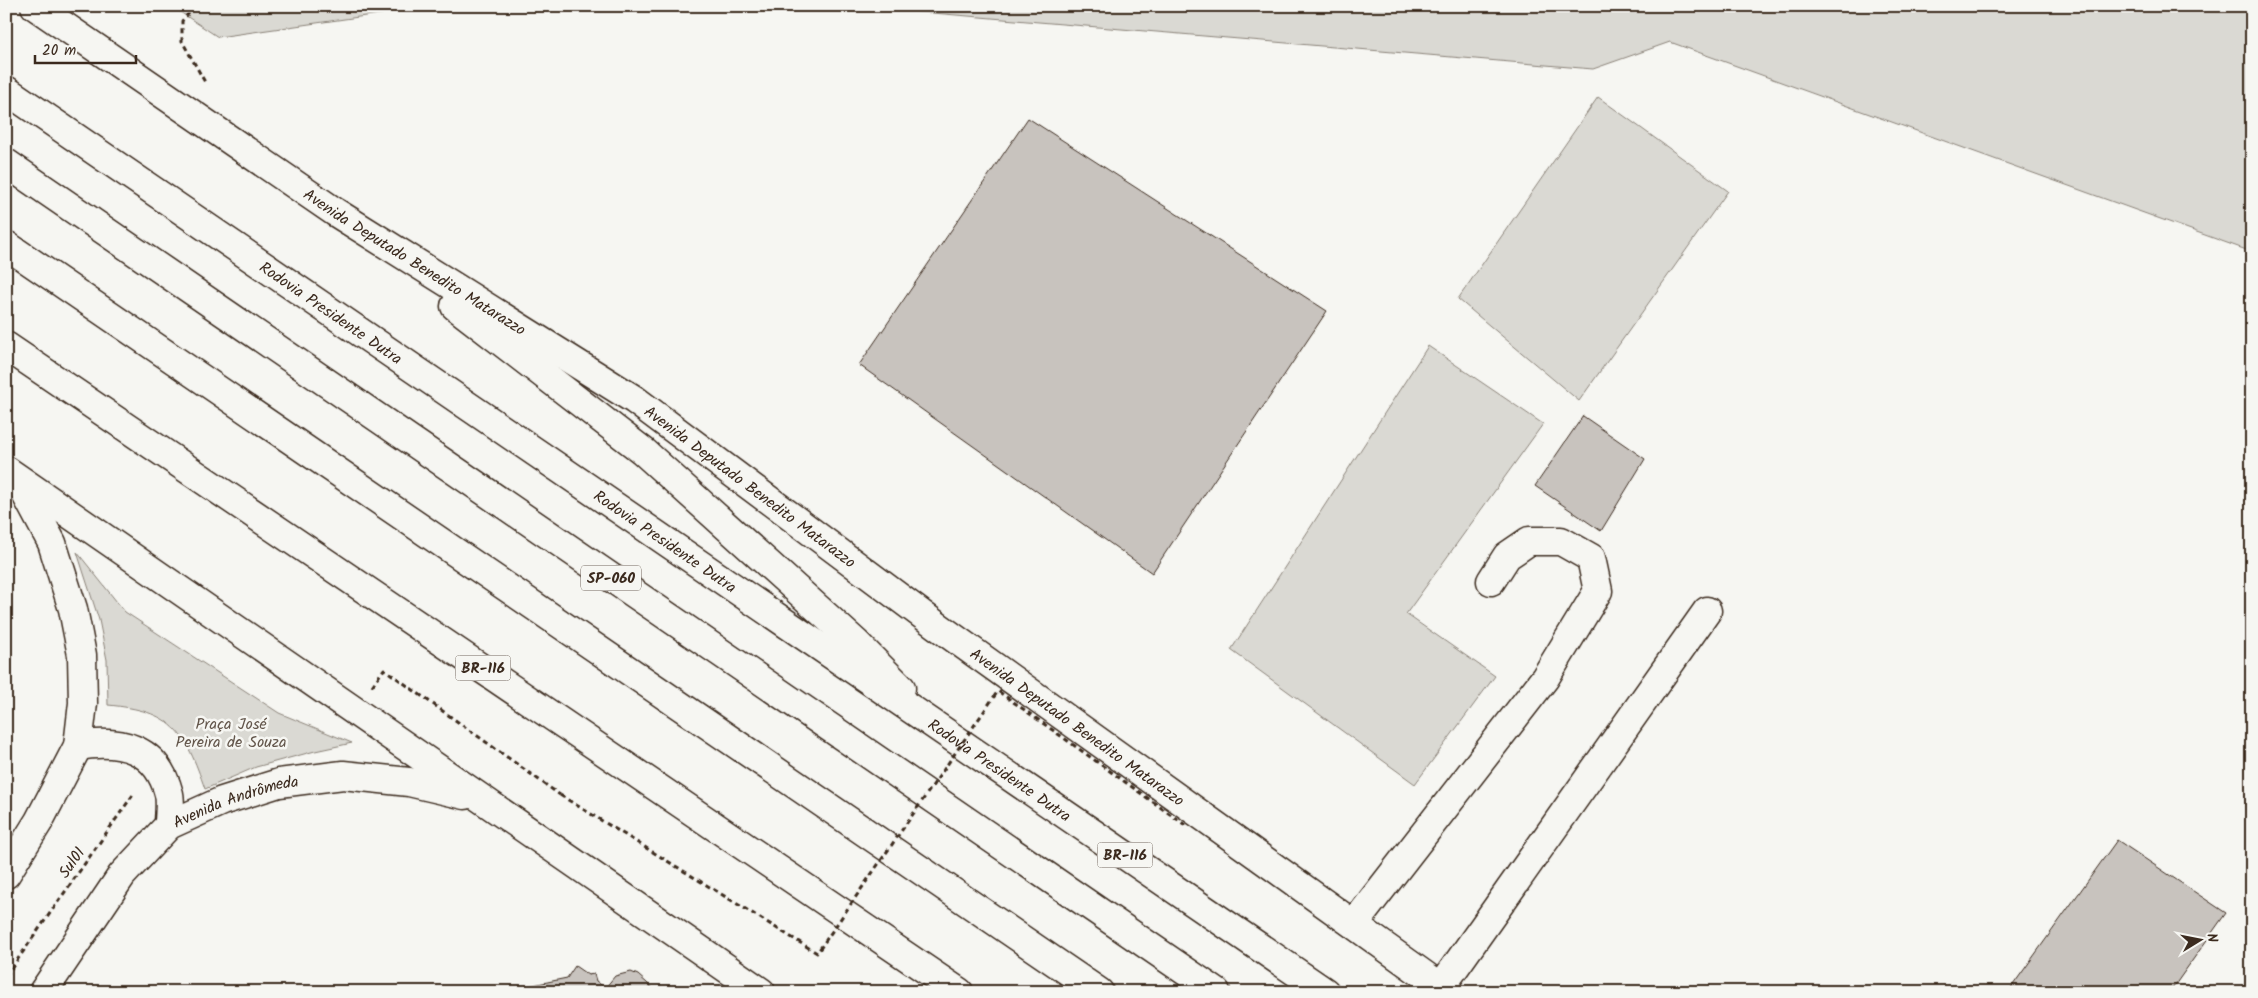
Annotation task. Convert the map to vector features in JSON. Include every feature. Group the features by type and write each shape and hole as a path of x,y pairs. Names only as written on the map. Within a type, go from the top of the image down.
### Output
{"main road":[{"name":"Avenida Deputado Benedito Matarazzo","path":"36,6 335,212 635,400 936,625 1444,989"},
{"name":"Rodovia Presidente Dutra","path":"6,90 1325,992"},
{"name":"SP-060","path":"6,163 1216,992"},
{"path":"335,212 643,451 856,642 948,735"},
{"path":"6,245 1099,992"},
{"name":"BR-116","path":"6,346 959,992"},
{"path":"6,874 39,821 78,746 83,703 82,656 73,609 52,543 12,475"},
{"path":"12,475 758,989"},
{"path":"1354,924 1545,678 1598,591 1591,558 1561,541 1529,541 1506,556 1491,581"},
{"path":"1444,989 1707,611"},
{"path":"78,746 100,742 127,745 155,762 170,794 169,825"},
{"name":"Avenida Andrômeda","path":"43,992 122,875 169,825 222,801 278,783 343,775 409,782 480,798"}],"path":[{"path":"195,6 182,21 182,41 212,97 216,131"},
{"path":"384,669 560,795 817,953 998,691 1188,827"},
{"name":"Sul01","path":"6,976 155,762"}],"green space":[{"path":"171,6 436,6 218,37"},
{"path":"850,6 2252,6 2252,252 1670,42 1593,69"},
{"path":"1598,97 1728,191 1579,401 1458,299"},
{"path":"1428,346 1543,424 1406,614 1495,676 1415,784 1231,650"},
{"name":"Praça José Pereira de Souza","path":"77,552 125,612 279,713 352,743 256,767 205,789 191,752 173,728 162,719 148,712 108,705 107,660 99,620"}],"building":[{"path":"1028,118 1327,311 1152,573 859,365"},
{"path":"1583,416 1645,459 1601,531 1535,486"},
{"path":"2117,840 2226,913 2170,992 2008,992"},
{"path":"575,966 588,975 594,974 596,981 605,988 615,976 631,972 638,975 657,992 529,992 528,986 567,978"}]}
